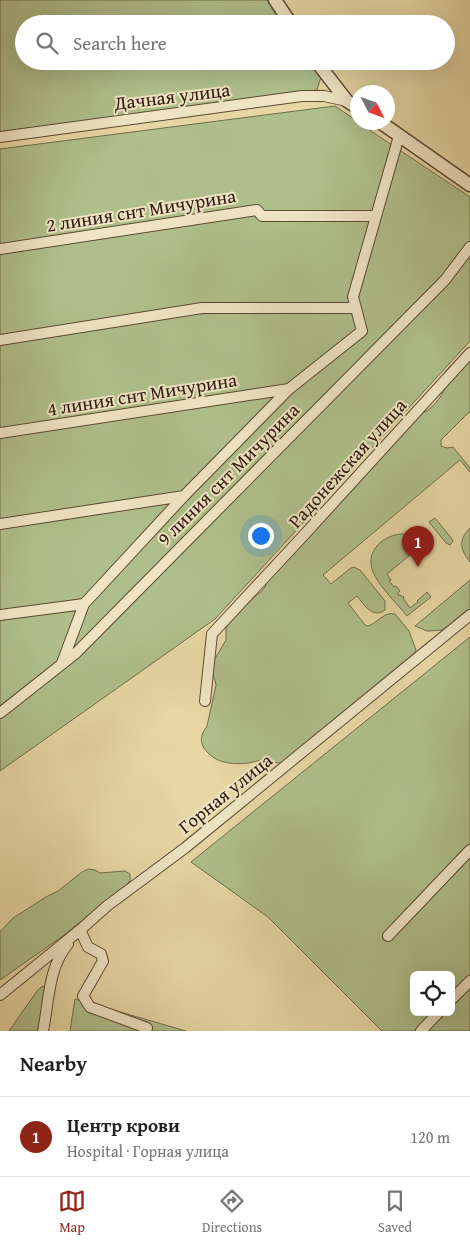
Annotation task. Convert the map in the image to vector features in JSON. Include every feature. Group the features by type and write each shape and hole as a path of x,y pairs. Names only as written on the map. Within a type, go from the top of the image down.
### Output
{"street":[{"path":"275,0 285,15"},
{"path":"324,70 350,102"},
{"name":"Дачная улица","path":"0,137 302,96 324,96 350,103"},
{"path":"391,130 470,185"},
{"path":"62,664 84,604 184,496 288,389 362,330 353,296 399,136"},
{"name":"2 линия снт Мичурина","path":"0,249 257,210 262,216 376,216"},
{"name":"9 линия снт Мичурина","path":"0,713 76,653 438,286 470,247"},
{"path":"0,340 202,308 356,308"},
{"name":"Радонежская улица","path":"205,700 212,634 470,353"},
{"name":"4 линия снт Мичурина","path":"0,433 288,389"},
{"path":"0,524 184,496"},
{"path":"0,615 84,604"},
{"name":"Горная улица","path":"0,995 107,906 184,848 470,615"},
{"path":"388,936 470,850"},
{"path":"43,1031 51,981 56,965 64,950 80,930 88,947 101,954 103,961 83,996 90,1007 147,1028 146,1031"},
{"path":"455,996 470,981"},
{"path":"420,1031 435,1016"}],"green space":[{"path":"0,0 267,0 278,15 15,15 15,70 316,70 321,77 317,90 0,132"},
{"path":"335,106 350,116 350,130 370,130 470,197 470,341 215,619 0,771 0,149"},
{"path":"470,354 470,412 441,440 441,446 453,447 470,468 470,472 460,460 323,575 331,584 351,568 354,567 360,570 385,601 385,610 377,613 369,610 357,596 348,603 365,625 368,626 388,614 395,614 409,631 416,650 413,656 284,763 264,760 236,764 224,762 213,757 202,745 201,739 207,726 216,685 210,667 226,640 226,628 229,623 245,604 261,592 267,581 329,516 344,495 350,476 407,419 425,412 438,400 445,387 445,372 453,364"},
{"path":"435,518 452,539 453,541 450,545 446,543 429,522"},
{"path":"470,528 470,562 462,549 462,541"},
{"path":"400,534 412,536 422,545 387,574 391,580 389,581 400,591 397,594 404,597 410,608 427,592 431,597 407,616 378,581 371,561 375,548 380,543"},
{"path":"470,580 470,609 467,613 443,630 427,631 415,626"},
{"path":"470,637 470,1031 382,1031 268,917 191,862"},
{"path":"88,869 100,873 125,871 130,874 130,881 60,938 0,980 0,932 13,918 58,891"},
{"path":"44,986 46,989 38,1031 9,1031 37,991"},
{"path":"75,999 186,1031 70,1031"}],"place":[{"name":"Центр крови","path":"418,567"}]}
